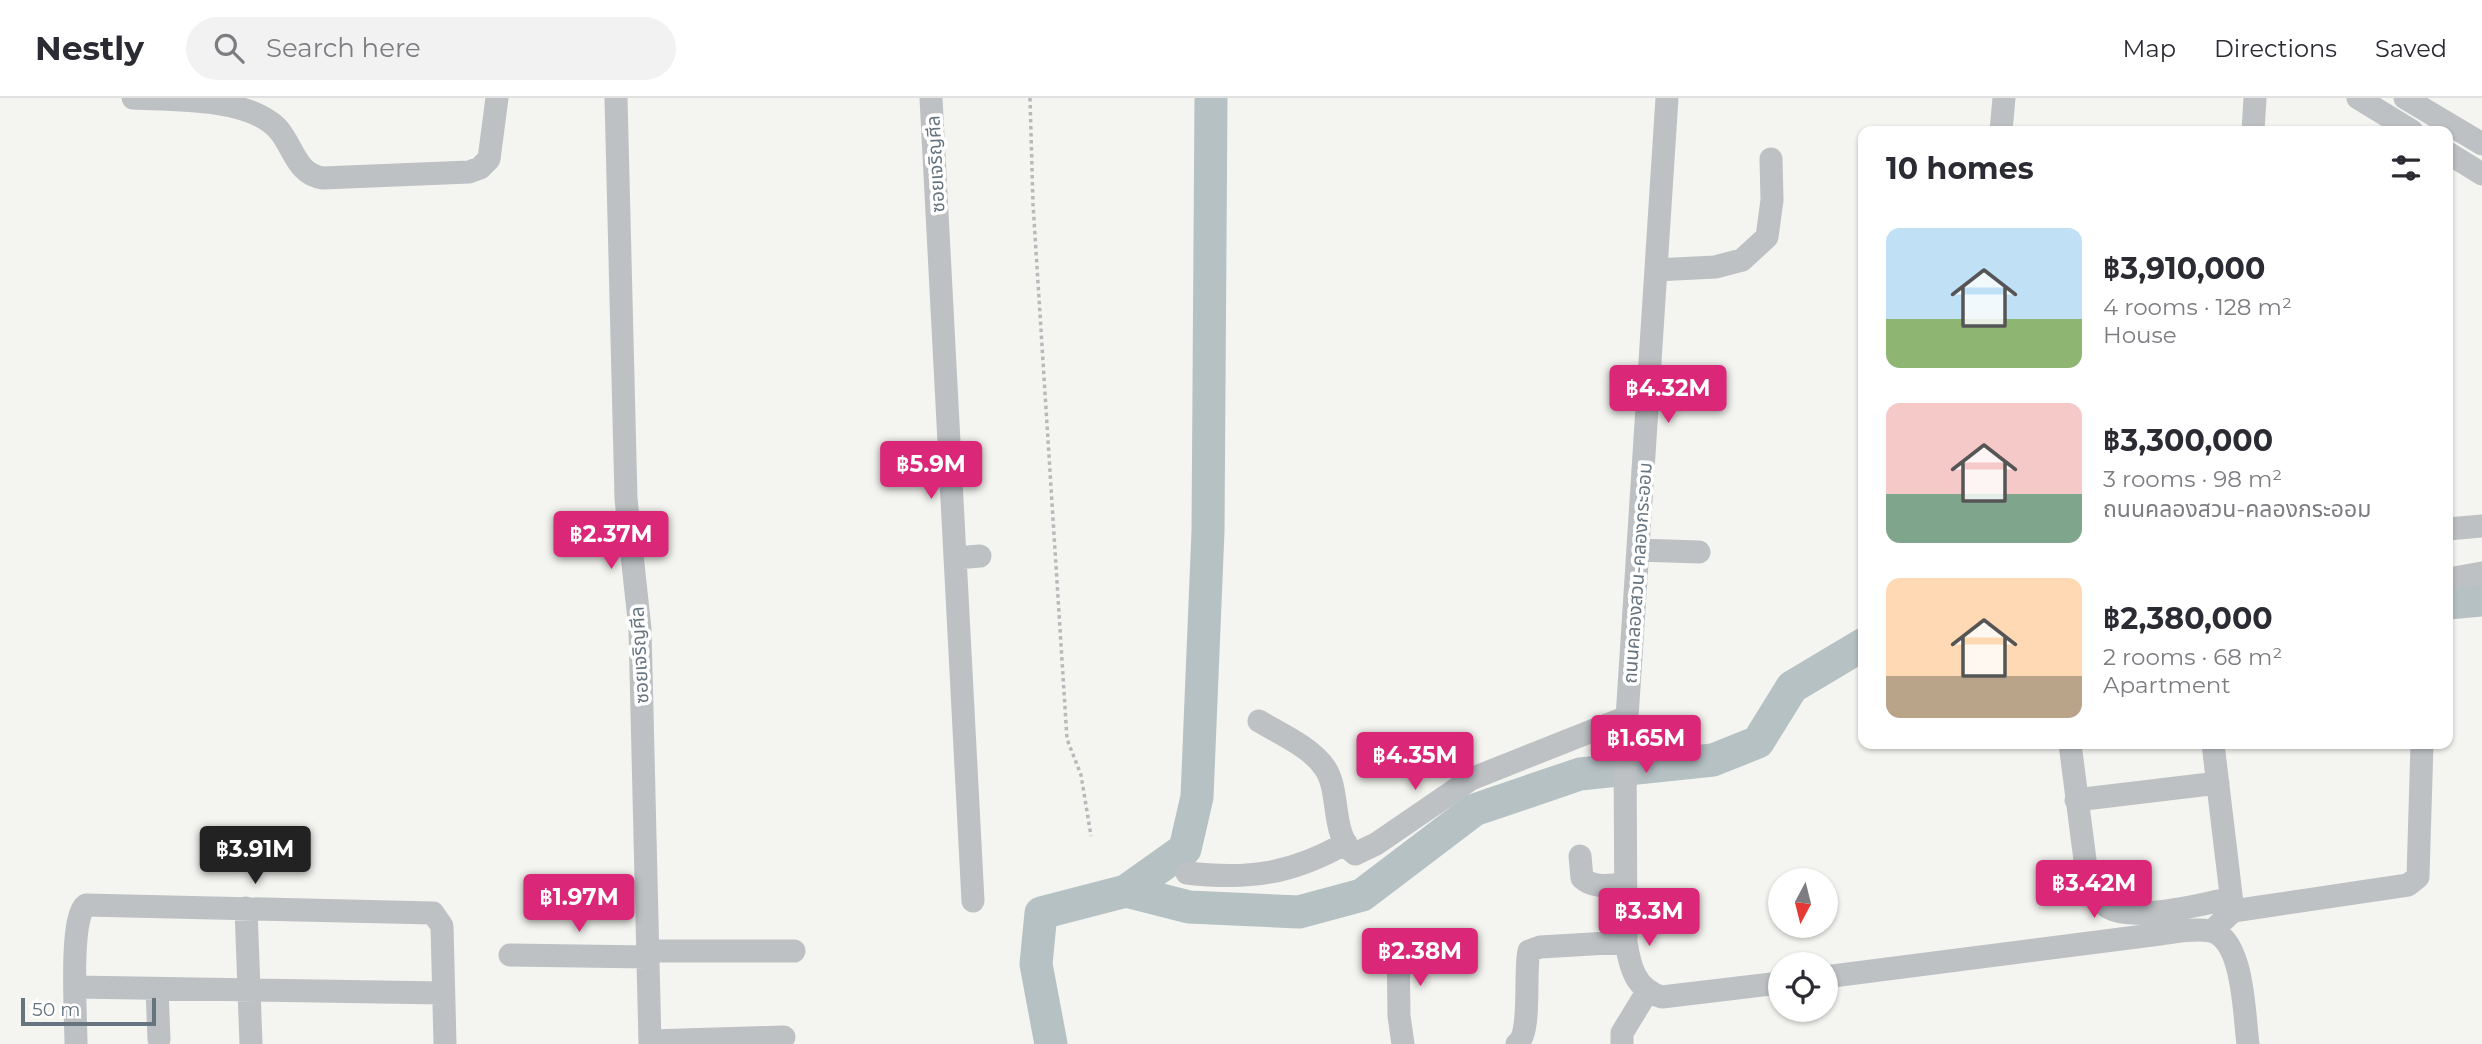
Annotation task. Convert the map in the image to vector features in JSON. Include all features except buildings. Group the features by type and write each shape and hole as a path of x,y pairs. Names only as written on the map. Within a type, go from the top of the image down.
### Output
{"street":[{"path":"133,98 205,100 268,120 278,128 304,171 323,178 469,172 480,168 489,159 497,98"},
{"name":"ซอยเจริญศีล","path":"615,98 626,499 640,629 650,1042"},
{"name":"ซอยเจริญศีล","path":"931,98 974,901"},
{"name":"ถนนคลองสวน-คลองกระออม","path":"1647,992 1629,964 1626,942 1625,748 1667,98"},
{"path":"2001,126 2004,98"},
{"path":"2253,126 2255,98"},
{"path":"2358,98 2404,126"},
{"path":"2405,98 2452,126"},
{"path":"2453,127 2482,144"},
{"path":"2453,156 2482,174"},
{"path":"1656,270 1715,267 1742,260 1767,237 1772,200 1772,159"},
{"path":"2453,529 2482,526"},
{"path":"1638,550 1699,552"},
{"path":"956,558 980,556"},
{"path":"2453,578 2482,573"},
{"path":"1259,721 1306,750 1328,771 1346,843 1351,852 1360,854 1471,779 1627,717"},
{"path":"2071,749 2088,883 2098,898 2111,909 2134,912 2232,905 2408,885 2418,877 2422,749"},
{"path":"2212,931 2232,905 2214,749"},
{"path":"2076,800 2218,783"},
{"path":"1187,873 1259,875 1312,862 1346,843"},
{"path":"1580,856 1582,878 1587,883 1594,886 1625,884"},
{"path":"76,1044 75,987 79,912 86,905 433,913 442,926 445,1044"},
{"path":"246,908 251,1044"},
{"path":"1838,975 2160,934 2212,931 2230,944 2237,965 2248,1044"},
{"path":"1517,1044 1526,1030 1525,968 1529,951 1540,947 1626,942"},
{"path":"1398,944 1399,1016 1403,1044"},
{"path":"510,956 794,951"},
{"path":"1622,1044 1622,1033 1647,992 1662,996 1768,983"},
{"path":"75,987 443,993"},
{"path":"157,989 159,1039"},
{"path":"650,1042 784,1037"}],"path":[{"path":"1030,98 1033,204 1067,740 1082,775 1091,836"}],"waterway":[{"path":"1051,1044 1036,964 1041,913 1126,891 1185,849 1197,797 1208,531 1211,98"},
{"path":"2453,603 2482,600"},
{"path":"1126,891 1189,907 1299,912 1362,895 1474,810 1580,774 1713,760 1758,742 1792,687 1858,648"}]}
